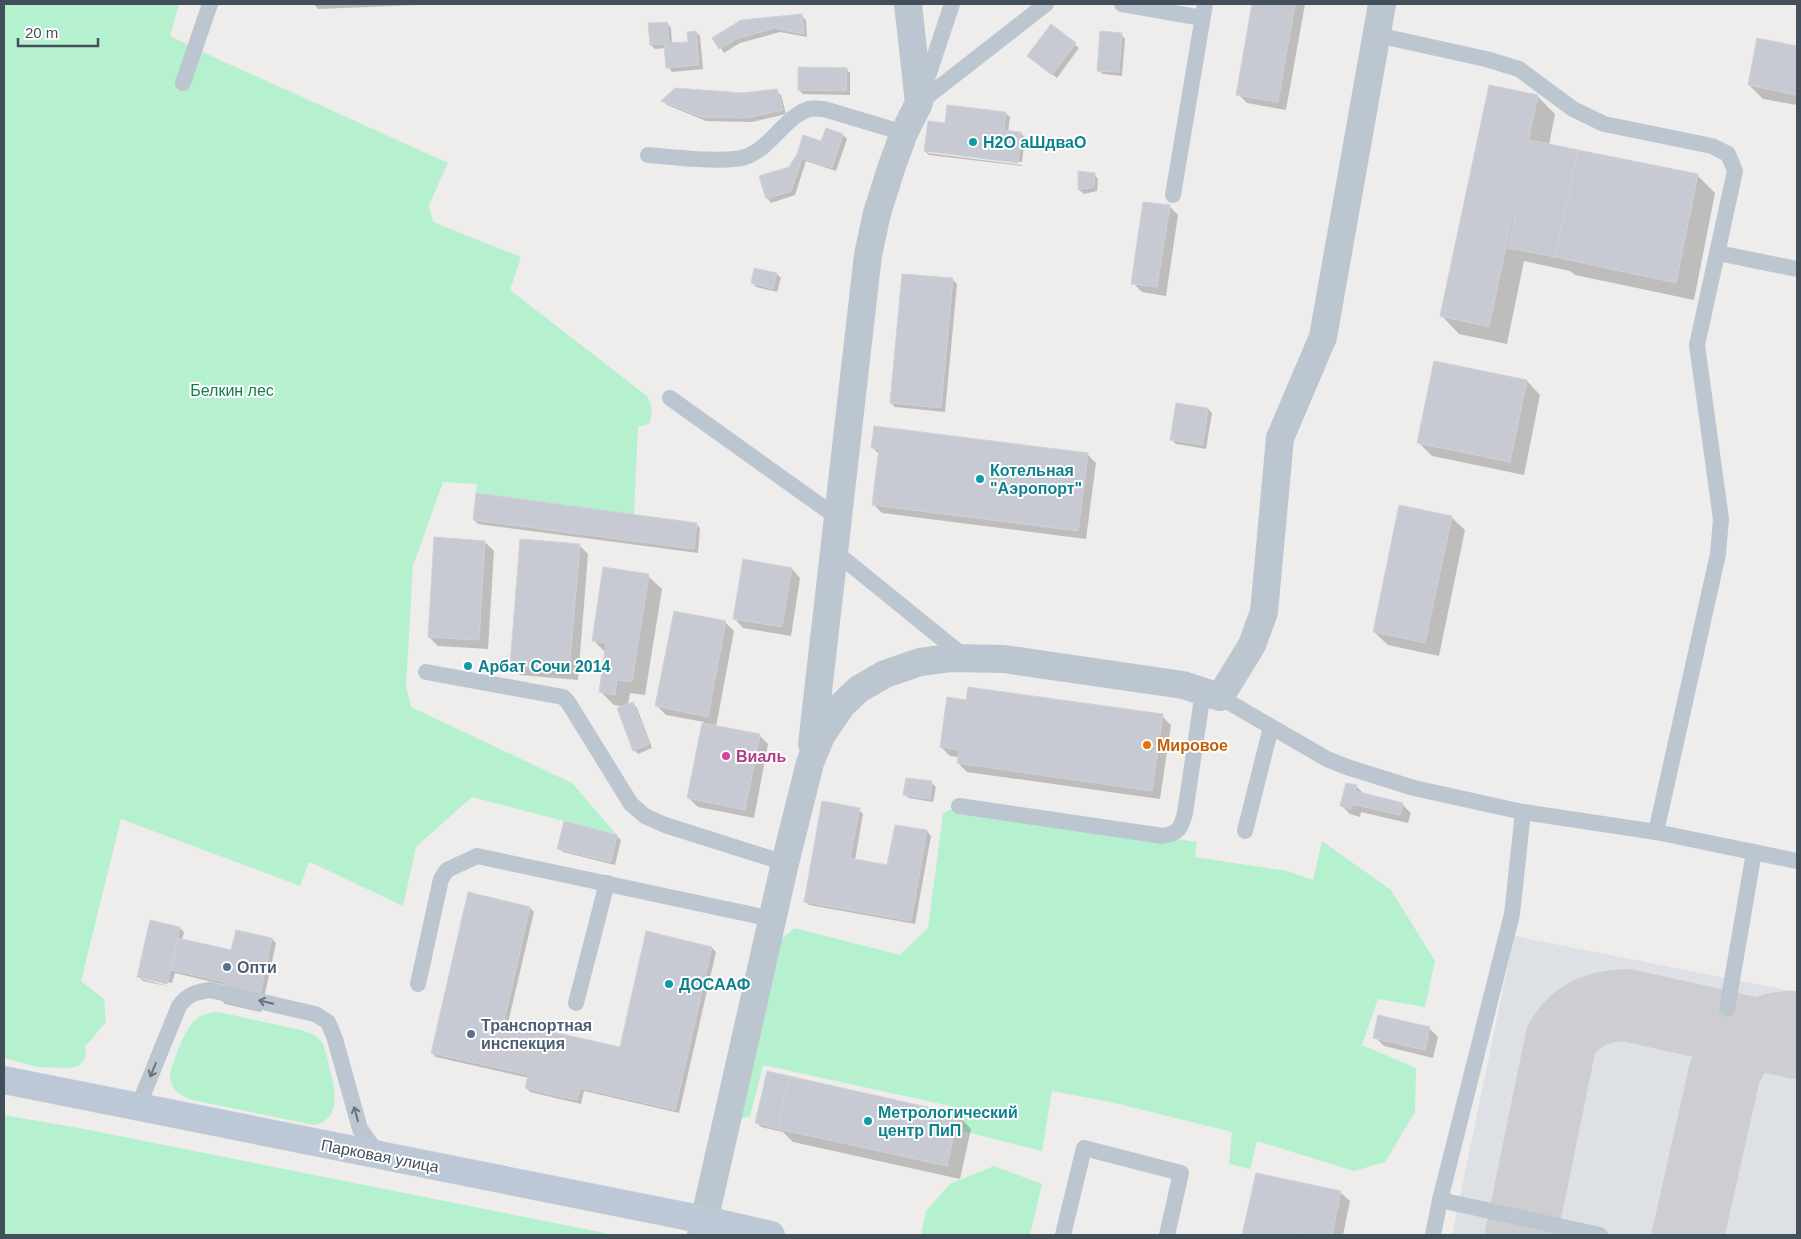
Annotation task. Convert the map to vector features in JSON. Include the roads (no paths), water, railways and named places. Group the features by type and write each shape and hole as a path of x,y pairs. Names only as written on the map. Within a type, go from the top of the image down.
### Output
{"main road":[{"name":"Парковая улица","path":"4,1080 380,1156 703,1228 763,1234"}],"street":[{"path":"703,1228 784,863 810,762 868,255 877,213 892,166 904,133 919,103 908,4"},
{"path":"810,762 828,722 859,689 885,674 920,662 950,658 1004,659 1183,685 1212,695 1252,645 1264,612 1280,438 1323,337 1382,4"}],"lane":[{"path":"183,83 210,4"},
{"path":"919,103 952,4"},
{"path":"919,103 1046,4"},
{"path":"1122,4 1204,11 1173,195"},
{"path":"1376,35 1486,59 1519,69 1572,109 1604,124 1712,146 1728,154 1735,171 1697,345 1721,519 1718,554 1656,832"},
{"path":"648,155 732,160 747,156 762,148 800,113 811,109 824,109 904,133"},
{"path":"1718,253 1797,269"},
{"path":"670,398 838,518"},
{"path":"834,551 966,658"},
{"path":"426,672 563,698 568,702 631,804 645,816 665,825 784,863"},
{"path":"959,806 1163,836 1174,834 1182,825 1212,695 1327,758 1414,788 1523,812 1656,832 1797,861"},
{"path":"1245,831 1271,727"},
{"path":"1433,1235 1440,1200 1512,914 1523,812"},
{"path":"1727,1009 1754,852"},
{"path":"418,984 441,879 447,870 477,856 772,919"},
{"path":"576,1003 607,883"},
{"path":"138,1107 180,1006 185,998 194,993 210,990 315,1014 328,1022 335,1039 360,1129 380,1156"},
{"path":"1063,1235 1084,1148 1182,1173 1168,1235"},
{"path":"1440,1200 1600,1235"}],"place":[{"name":"H2O аШдваО","path":"973,142"},
{"name":"Котельная \"Аэропорт\"","path":"980,479"},
{"name":"Арбат Сочи 2014","path":"468,666"},
{"name":"Мировое","path":"1147,745"},
{"name":"Виаль","path":"726,756"},
{"name":"Опти","path":"227,967"},
{"name":"ДОСААФ","path":"669,984"},
{"name":"Транспортная инспекция","path":"471,1034"},
{"name":"Метрологический центр ПиП","path":"868,1121"}],"park label":[{"name":"Белкин лес","path":"232,390"}]}
